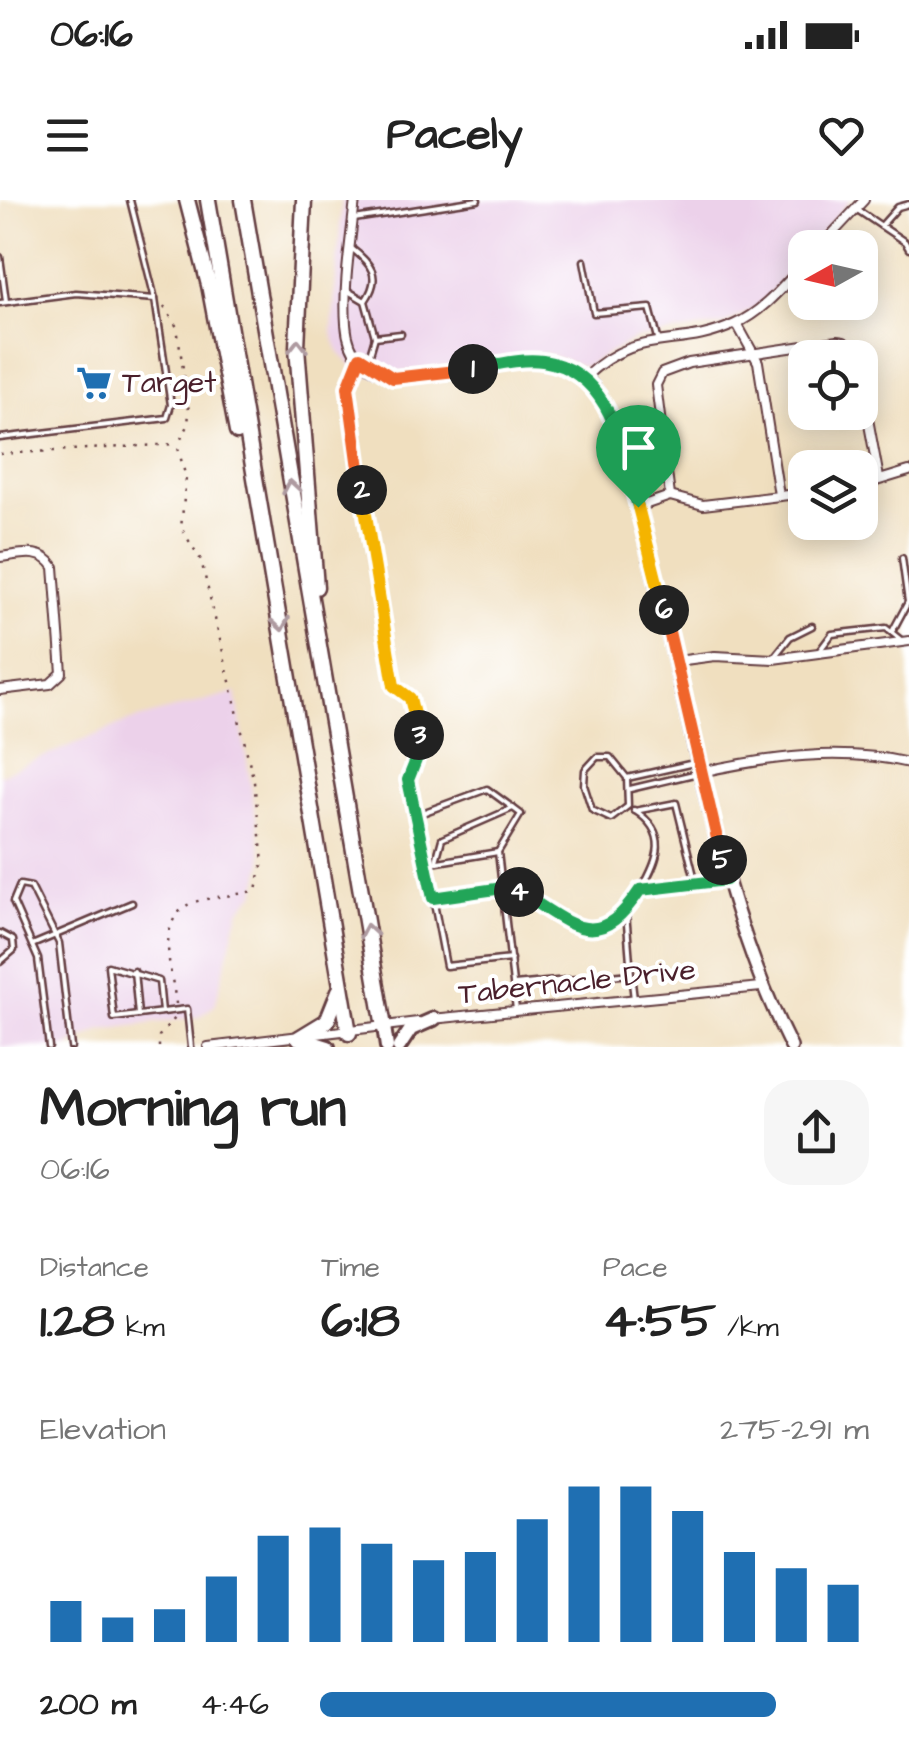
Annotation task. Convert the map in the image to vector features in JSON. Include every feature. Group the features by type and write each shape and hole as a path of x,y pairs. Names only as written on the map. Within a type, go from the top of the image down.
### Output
{"highway":[{"path":"186,200 209,285 240,446 257,494"},
{"path":"208,200 350,1040"},
{"path":"243,200 320,652 391,1026"},
{"path":"304,200 297,346 320,652"},
{"path":"299,1038 332,1015 341,981"}],"main road":[{"path":"391,1046 411,1029 434,1019"},
{"path":"391,1026 391,1046"},
{"path":"299,1038 328,1047"}],"street":[{"path":"354,200 346,326 352,347 364,361 393,378 410,378 542,360 584,377 611,416 678,662 726,880 761,987 791,1047"},
{"path":"837,230 864,200"},
{"path":"584,377 626,346 715,332 738,324 757,312 788,280"},
{"path":"738,324 753,352 778,495"},
{"path":"670,496 656,385 662,374 671,367 788,347"},
{"path":"878,475 879,478 909,471"},
{"path":"638,507 670,496 703,505 788,494"},
{"path":"0,557 36,553 48,558 54,567 62,673 50,684 0,690"},
{"path":"678,662 715,656 772,659 906,642"},
{"path":"700,767 820,754 909,763"},
{"name":"Tabernacle Drive","path":"208,1047 299,1038 350,1040 391,1026 434,1019 761,987"}],"lane":[{"path":"0,438 167,418 171,404 155,299 130,200"},
{"path":"353,219 478,200"},
{"path":"881,226 898,207 909,204"},
{"path":"856,209 909,250"},
{"path":"350,248 373,270 375,285 365,301 374,338 348,387 394,686 410,698 420,739 418,755 408,770 446,966 511,959"},
{"path":"0,257 3,302 76,293 155,299"},
{"path":"584,260 594,313 650,308 659,342"},
{"path":"348,291 365,301"},
{"path":"374,338 401,334"},
{"path":"893,630 908,602 902,558"},
{"path":"772,659 790,638 812,626"},
{"path":"820,631 827,637 893,630 906,642"},
{"path":"818,654 827,637"},
{"path":"597,757 610,757 627,778 628,806 618,817 599,816 588,804 584,785 587,764 597,757"},
{"path":"627,778 700,767"},
{"path":"630,789 700,767"},
{"path":"414,816 487,790 521,814 498,852 516,1010"},
{"path":"635,810 676,803 696,884"},
{"path":"433,898 503,888 590,932 604,930 626,910 657,863 660,845 651,824 628,806"},
{"path":"436,863 442,839 513,808"},
{"path":"426,864 498,852"},
{"path":"640,890 726,880"},
{"path":"49,1047 38,959 13,902 20,885 31,887 55,934 71,1047"},
{"path":"32,945 132,903"},
{"path":"626,910 634,999"},
{"path":"0,933 13,940 14,950 0,962"},
{"path":"162,1012 159,981 108,966 114,1018 187,1009 191,1047"},
{"path":"134,972 138,1015"},
{"path":"514,985 631,974"}],"path":[{"path":"159,1047 158,1036 176,1021 168,948 172,922 187,906 256,890 264,862 236,692 201,560 181,528 186,478 177,444 188,426 189,412 177,327 168,308 162,306"},
{"path":"0,454 111,444 177,444"}],"shaded area":[{"path":"342,200 850,200 824,230 788,230 788,272 755,308 723,325 635,339 584,367 546,354 363,377 340,354 332,333"},
{"path":"236,692 263,862 256,892 239,911 215,1005 199,1017 101,1030 65,1047 0,1047 0,775 127,722"}],"place":[{"name":"Target","path":"94,383"}],"route":[{"path":"360,357 393,378 542,360 567,369 584,377 605,404 638,507 678,662 726,880 640,890 612,924 590,932 511,888 433,898 408,780 420,739 410,698 394,686 368,538 348,387 350,374 360,357"}]}
